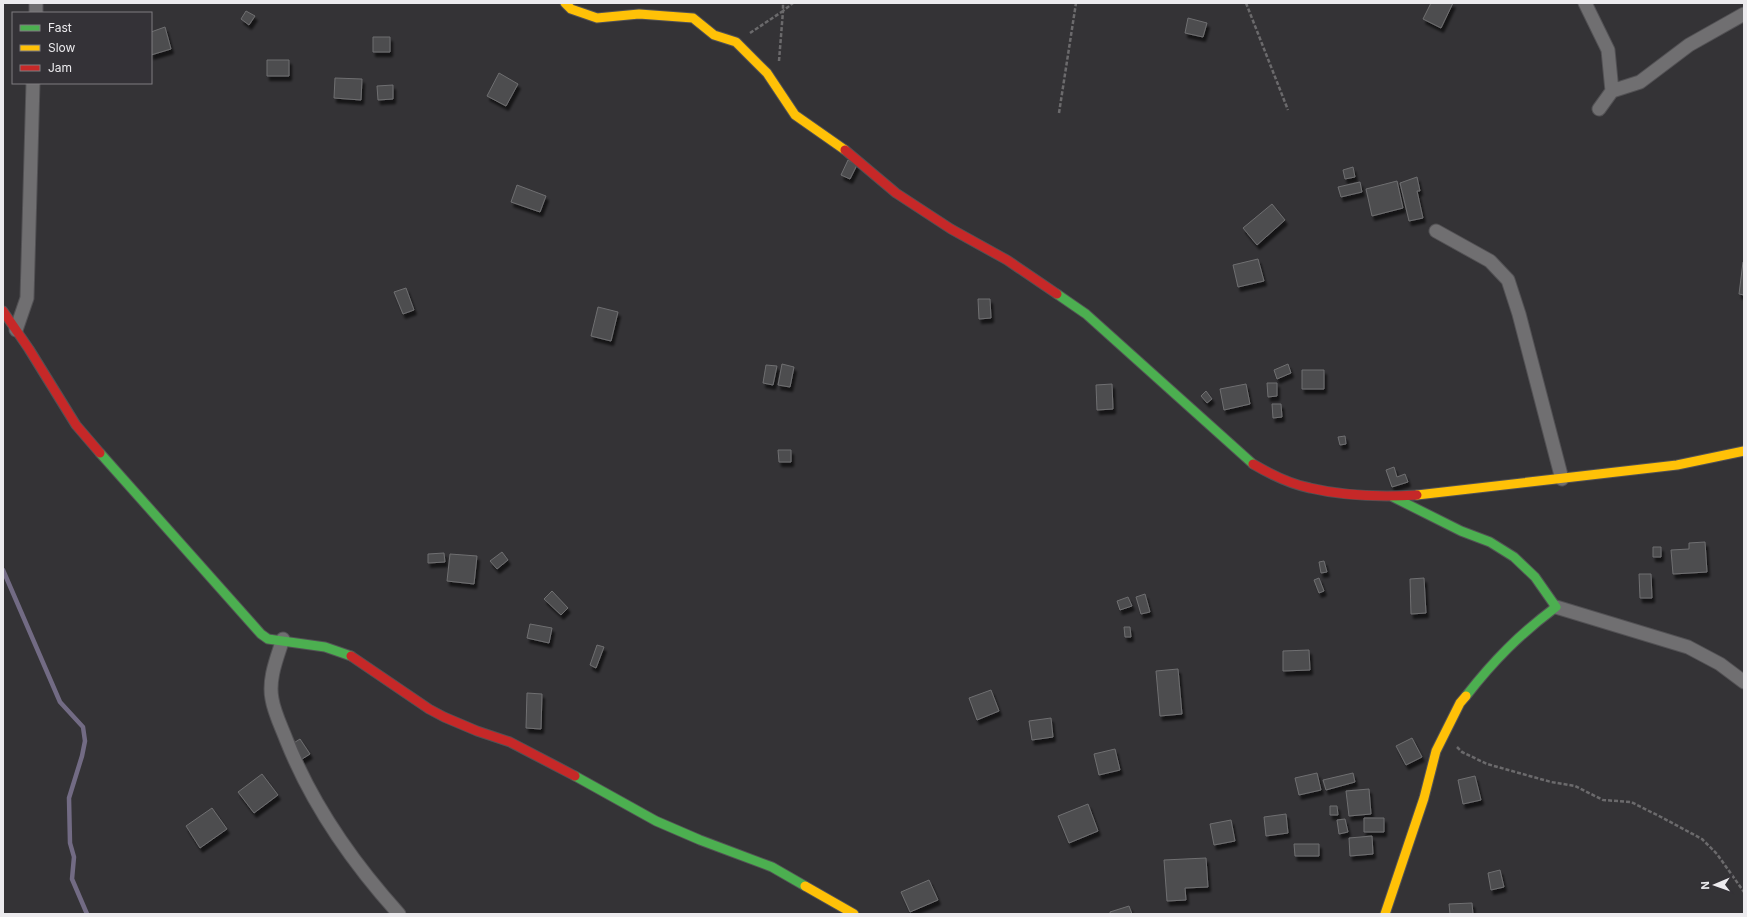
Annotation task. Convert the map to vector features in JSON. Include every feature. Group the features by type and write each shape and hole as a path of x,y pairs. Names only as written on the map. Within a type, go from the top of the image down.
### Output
{"street":[{"path":"565,3 571,9 597,18 639,14 693,18 714,36 736,42 767,74 795,115 839,145 896,193 950,229 1007,260 1086,314 1250,463 1272,474 1309,488 1347,494 1392,496 1436,494 1677,465 1725,456 1744,450"},
{"path":"1585,3 1608,50 1612,91"},
{"path":"1599,109 1612,91 1640,82 1689,45 1744,14"},
{"path":"16,330 27,298 33,84"},
{"path":"1436,231 1490,261 1508,280 1519,314 1562,479"},
{"path":"3,311 76,425 145,506 244,615 255,631 268,639 283,639 325,646 348,654 429,709 444,717 477,731 510,742 544,758 656,821 700,840 772,867 854,914"},
{"path":"1392,496 1461,531 1490,542 1514,557 1535,577 1556,607 1688,647 1720,664 1744,682"},
{"path":"1385,914 1424,798 1436,751 1460,703 1486,670 1525,630 1556,607"},
{"path":"283,639 272,674 272,698 296,764 311,795 331,828 399,914"}],"path":[{"path":"779,66 783,3"},
{"path":"736,42 793,3"},
{"path":"1059,113 1076,3"},
{"path":"1246,3 1288,110"},
{"path":"1443,735 1462,752 1487,764 1551,782 1575,786 1603,800 1631,802 1696,834 1717,854 1744,892"}],"building":[{"path":"1431,3 1453,3 1441,28 1423,19"},
{"path":"246,11 255,16 249,25 241,19"},
{"path":"1188,18 1207,23 1203,37 1185,33"},
{"path":"165,27 171,49 152,55 152,32"},
{"path":"373,37 390,37 390,52 373,52"},
{"path":"267,60 289,60 289,76 267,76"},
{"path":"499,73 518,84 506,106 487,96"},
{"path":"335,78 362,79 361,100 334,98"},
{"path":"393,85 393,99 378,100 377,86"},
{"path":"848,160 857,165 850,179 841,175"},
{"path":"1353,167 1355,177 1345,179 1343,170"},
{"path":"1417,177 1420,191 1417,191 1423,218 1409,221 1400,183"},
{"path":"1397,181 1403,208 1372,216 1366,189"},
{"path":"1360,182 1362,192 1341,197 1338,187"},
{"path":"517,185 546,196 540,212 511,202"},
{"path":"1272,204 1285,220 1257,245 1243,228"},
{"path":"1258,259 1264,281 1238,287 1233,265"},
{"path":"1744,262 1744,295 1739,294"},
{"path":"406,288 414,310 403,314 394,292"},
{"path":"978,299 990,299 991,318 979,319"},
{"path":"598,307 618,312 611,341 591,336"},
{"path":"782,364 794,367 790,387 778,385"},
{"path":"1288,364 1291,373 1277,379 1274,370"},
{"path":"766,365 777,366 773,385 763,383"},
{"path":"1302,370 1324,370 1324,389 1302,389"},
{"path":"1267,383 1277,383 1277,396 1268,397"},
{"path":"1112,384 1113,409 1097,410 1096,385"},
{"path":"1246,384 1250,404 1224,410 1220,389"},
{"path":"1206,391 1212,399 1207,403 1201,396"},
{"path":"1272,404 1281,404 1282,417 1273,418"},
{"path":"1345,436 1346,444 1340,445 1338,437"},
{"path":"778,450 791,450 791,462 779,462"},
{"path":"1394,467 1397,477 1405,474 1408,482 1392,487 1386,470"},
{"path":"1705,542 1707,572 1673,574 1671,550 1689,549 1689,543"},
{"path":"1653,547 1661,547 1661,557 1653,557"},
{"path":"502,552 508,560 497,569 490,561"},
{"path":"444,553 445,562 428,563 428,554"},
{"path":"450,554 477,556 474,584 447,581"},
{"path":"1324,561 1327,572 1321,573 1319,562"},
{"path":"1639,574 1651,574 1652,598 1640,598"},
{"path":"1319,578 1324,591 1319,593 1314,580"},
{"path":"1424,578 1426,613 1411,614 1410,579"},
{"path":"552,591 568,608 561,615 544,599"},
{"path":"1145,594 1150,612 1141,614 1136,597"},
{"path":"1128,597 1132,606 1120,610 1117,601"},
{"path":"530,624 552,628 549,643 527,638"},
{"path":"1124,627 1130,627 1131,637 1125,637"},
{"path":"597,645 604,647 596,668 590,665"},
{"path":"1309,650 1310,670 1283,671 1283,651"},
{"path":"1178,669 1182,714 1160,716 1156,671"},
{"path":"991,690 999,711 977,720 969,698"},
{"path":"527,693 542,694 541,729 526,728"},
{"path":"1051,718 1053,737 1032,740 1029,721"},
{"path":"1412,738 1422,757 1406,765 1396,746"},
{"path":"300,739 310,754 299,761 289,746"},
{"path":"1115,749 1120,770 1099,775 1094,754"},
{"path":"1317,773 1321,790 1299,795 1295,778"},
{"path":"1353,773 1355,782 1326,790 1323,780"},
{"path":"262,774 278,795 254,813 238,792"},
{"path":"1475,776 1481,800 1463,804 1458,780"},
{"path":"1369,789 1371,814 1349,816 1346,791"},
{"path":"1088,804 1098,831 1069,843 1058,816"},
{"path":"1330,806 1337,806 1338,815 1330,815"},
{"path":"212,808 227,829 200,848 186,826"},
{"path":"1286,814 1288,833 1266,836 1264,817"},
{"path":"1364,818 1384,818 1384,832 1364,832"},
{"path":"1345,819 1348,832 1339,834 1337,820"},
{"path":"1231,820 1235,841 1214,845 1210,824"},
{"path":"1372,836 1373,854 1350,856 1349,838"},
{"path":"1294,844 1319,844 1319,856 1295,856"},
{"path":"1206,858 1208,887 1185,888 1186,900 1167,901 1164,860"},
{"path":"1500,870 1504,887 1491,890 1488,873"},
{"path":"929,880 938,900 910,912 901,892"},
{"path":"1472,903 1473,914 1450,914 1449,904"},
{"path":"1129,906 1132,914 1110,914 1110,912"}],"waterway":[{"path":"3,570 60,702 83,727 85,741 69,798 70,843 74,857 72,879 87,914"}],"traffic: fast":[{"path":"1057,294 1086,314 1253,464"},
{"path":"100,453 261,634 268,639 325,647 351,656"},
{"path":"1393,497 1461,531 1490,542 1514,557 1535,577 1556,607 1508,648 1466,696"},
{"path":"575,776 656,821 700,840 772,867 805,886"}],"traffic: slow":[{"path":"565,3 571,9 597,18 639,14 693,18 714,35 736,42 767,73 795,115 845,150"},
{"path":"1417,495 1677,465 1744,451"},
{"path":"1385,914 1424,798 1436,751 1460,703 1466,696"},
{"path":"805,886 854,914"}],"traffic: jam":[{"path":"845,150 896,193 951,229 1007,260 1057,294"},
{"path":"3,311 29,349 76,425 100,453"},
{"path":"1253,464 1288,481 1323,491 1363,495 1417,495"},
{"path":"351,656 429,709 477,731 510,742 575,776"}]}
